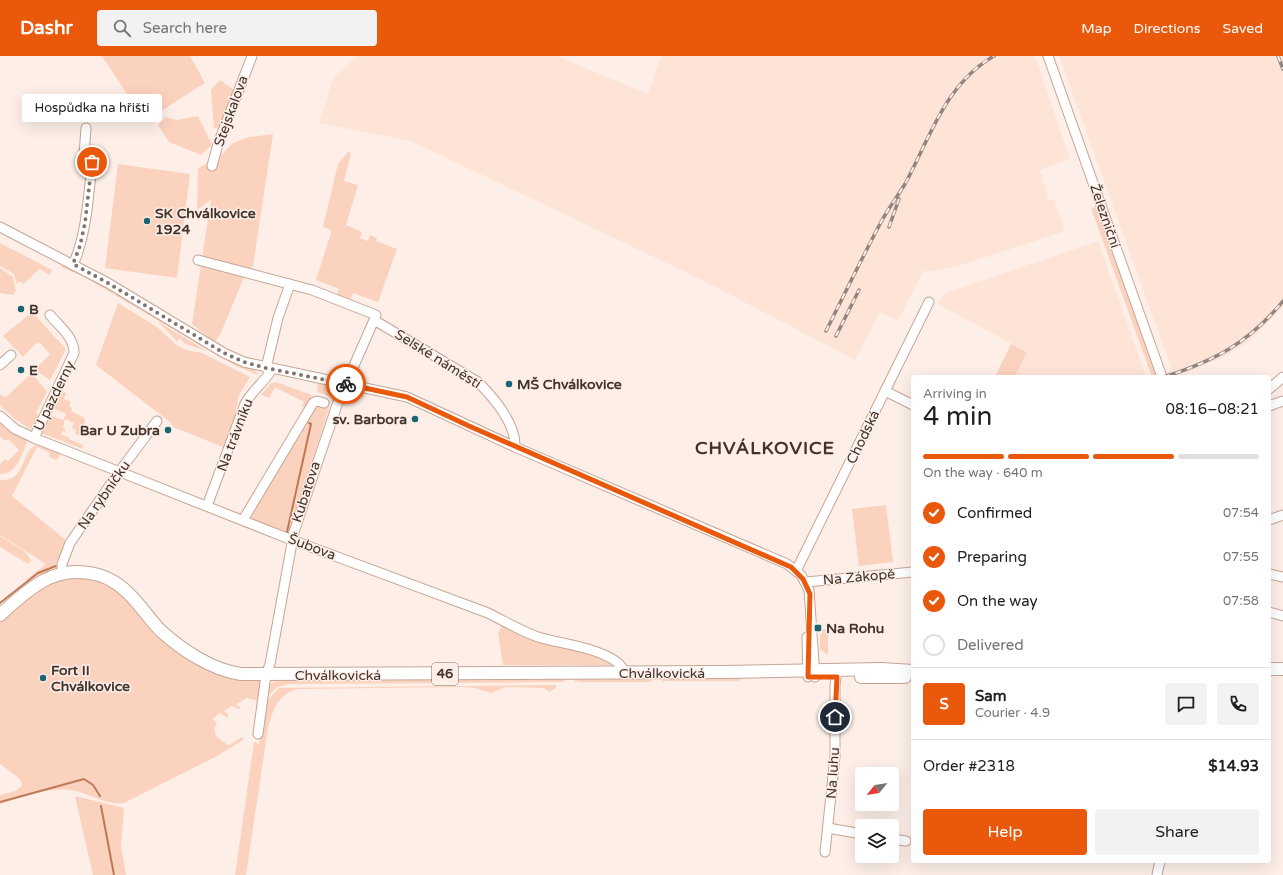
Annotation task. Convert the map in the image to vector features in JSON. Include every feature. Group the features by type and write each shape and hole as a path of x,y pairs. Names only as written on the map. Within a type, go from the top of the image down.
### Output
{"main road":[{"name":"Chválkovická","path":"0,615 33,587 49,578 62,574 85,572 109,579 127,591 164,633 205,661 233,673 266,675 724,672 811,674 911,671"},
{"path":"1271,670 1283,669"},
{"name":"Chválkovická","path":"837,673 896,678 911,677"}],"street":[{"name":"Stejskalova","path":"212,166 218,144 252,56"},
{"name":"Železniční","path":"1048,56 1161,375"},
{"path":"73,264 80,246 85,223 92,165 90,158 84,155 86,128"},
{"path":"0,227 108,283 224,353 244,362 407,397 515,447 780,560 796,571 806,582 810,594 810,615 807,636 811,674"},
{"name":"Selské náměstí","path":"198,260 312,290 375,318 478,382 492,396 505,416 514,435 515,447"},
{"path":"269,368 278,318 290,284"},
{"name":"Chodská","path":"796,571 929,302"},
{"name":"U pazderny","path":"34,438 74,353 73,342 50,315"},
{"name":"Kubatova","path":"258,734 266,675 270,664 292,540 318,456 338,402 375,318"},
{"path":"0,365 11,355"},
{"name":"Na trávníku","path":"207,506 244,404 248,396 269,375 269,368"},
{"path":"1271,387 1283,378"},
{"path":"885,391 911,404"},
{"path":"243,520 313,403 317,401 324,403"},
{"path":"1271,405 1283,401"},
{"name":"Šubova","path":"0,416 15,429 34,438 119,472 292,540 488,613 538,636 579,646 607,656 617,662 625,673"},
{"name":"Na rybníčku","path":"62,574 62,564 68,548 119,472 156,421"},
{"path":"1271,519 1283,515"},
{"name":"Na Zákopě","path":"806,582 911,572"},
{"path":"1271,574 1283,577"},
{"path":"1271,613 1283,616"},
{"name":"Na luhu","path":"825,852 835,757 837,673"},
{"path":"828,828 855,833"},
{"path":"899,840 906,841"},
{"path":"1157,875 1160,863"}],"shaded area":[{"path":"102,56 190,56 205,83 145,121"},
{"path":"357,56 557,56 648,94 661,56 1035,56 1070,159 1040,170 1049,200 1054,199 1065,231 962,265 928,272 924,270 898,321 880,312 855,360 702,280 411,141 319,123 333,79"},
{"path":"1059,56 1283,56 1283,307 1251,340 1226,356 1181,375 1158,375 1172,370"},
{"path":"220,80 235,91 221,129 214,128 211,90"},
{"path":"198,116 212,145 201,155 169,142 158,125 165,117 176,120"},
{"path":"273,134 253,266 244,277 220,335 214,342 192,324 211,200 197,210 198,168 218,158 233,143 249,137"},
{"path":"348,152 351,153 344,181 358,185 346,225 362,232 360,238 368,241 370,235 377,238 376,241 397,249 378,302 353,293 349,303 335,298 339,289 316,280 331,233 331,230 323,227 338,164"},
{"name":"SK Chválkovice 1924","path":"118,164 190,174 177,278 105,268"},
{"path":"1096,207 1156,375 1151,375 1091,208"},
{"path":"1098,241 1145,375 1016,375 1027,352 938,304 943,294"},
{"path":"0,243 52,270 49,275 40,269 23,284 20,281 17,284 14,274 0,266"},
{"path":"65,264 113,290 112,293 84,277 61,267"},
{"path":"0,268 13,277 16,291 13,295 0,293"},
{"path":"118,293 241,365 256,370 258,375 236,366 114,295"},
{"path":"118,303 157,327 176,345 186,350 202,353 250,377 239,395 234,421 223,447 173,427 170,422 96,365"},
{"path":"32,312 66,349 50,380 35,370 50,354 39,342 35,344 23,357 3,336"},
{"path":"157,321 207,351 185,344 181,339 178,339 178,342"},
{"path":"1011,344 1027,352 1016,375 996,375"},
{"path":"32,373 47,392 36,413 40,418 32,430 15,419 0,405 0,394 4,397 7,396"},
{"path":"276,382 312,395 306,408 302,406 304,402 275,387 269,398 261,395 270,384"},
{"path":"318,383 334,387 336,390 335,398 317,392"},
{"path":"61,391 66,393 64,399 71,402 69,406 72,408 71,411 84,418 85,422 79,435 75,434 76,431 72,427 74,423 65,419 63,428 65,429 65,432 63,431 61,435 69,437 69,439 83,445 83,449 41,433 49,415 63,420 66,414 53,408"},
{"path":"314,396 331,402 291,527 289,532 284,534 254,522 250,513 317,405 324,405 325,402 315,397 306,411"},
{"path":"0,420 26,439 27,442 18,463 14,468 6,473 0,474 0,464 5,459 8,461 19,450 8,439 5,441 0,436"},
{"path":"39,444 61,452 57,460 49,457 50,453 37,447 12,496 67,541 54,567 27,582 26,580 46,564 0,535 0,480 9,479 15,476 20,471 29,452 33,447"},
{"path":"886,505 893,562 859,566 852,509"},
{"path":"0,536 24,551 31,560 28,564 0,547"},
{"path":"83,577 100,580 120,592 162,637 259,680 261,682 259,701 247,698 236,704 241,708 238,709 232,706 224,711 229,715 226,717 220,713 212,719 217,722 215,726 215,733 222,741 229,745 242,737 243,740 217,756 124,803 110,803 77,791 61,789 35,794 0,804 0,795 16,791 22,786 20,779 0,764 0,621 41,587 60,580"},
{"path":"503,623 593,654 615,665 503,665 498,633"},
{"path":"820,629 828,629 828,655 820,649 820,634 822,634 822,630"},
{"path":"664,677 741,679 740,681 662,681"},
{"path":"566,678 565,681 562,682 289,684 277,687 268,696 271,684 279,680"},
{"path":"572,678 654,678 651,682 580,682 575,681"},
{"path":"556,685 556,688 549,692 544,688 506,687 491,693 475,688 464,687 300,689 286,694 278,703 268,728 246,875 235,875 254,742 259,744 265,703 279,688"},
{"path":"75,796 124,808 121,845 126,875 93,875"}],"waterway":[{"path":"287,532 311,424 309,423"},
{"path":"0,603 38,573 56,566"},
{"path":"0,802 84,779 93,785 100,796"},
{"path":"101,806 114,875"}],"railway":[{"path":"826,331 881,222 905,184 940,113 963,81 977,68 994,56"},
{"path":"1278,56 1283,69"},
{"path":"889,227 899,199"},
{"path":"836,336 859,290"},
{"path":"1170,375 1199,364 1230,349 1257,328 1283,301"}],"way so far":[{"path":"92,162 85,223 80,246 73,264 108,283 224,353 244,362 266,368 346,384"}],"place":[{"name":"Hospůdka na hřišti","path":"92,162"},
{"name":"SK Chválkovice 1924","path":"147,221"},
{"name":"B","path":"21,309"},
{"name":"E","path":"21,370"},
{"name":"MŠ Chválkovice","path":"509,384"},
{"name":"sv. Barbora","path":"415,419"},
{"name":"Bar U Zubra","path":"168,430"},
{"name":"Na Rohu","path":"818,628"},
{"name":"Fort II Chválkovice","path":"43,678"}],"district":[{"name":"CHVÁLKOVICE","path":"765,448"}],"route":[{"path":"346,384 407,397 515,447 780,560 791,567 806,582 810,594 810,615 807,636 808,677 837,677 835,686 835,717"}]}
